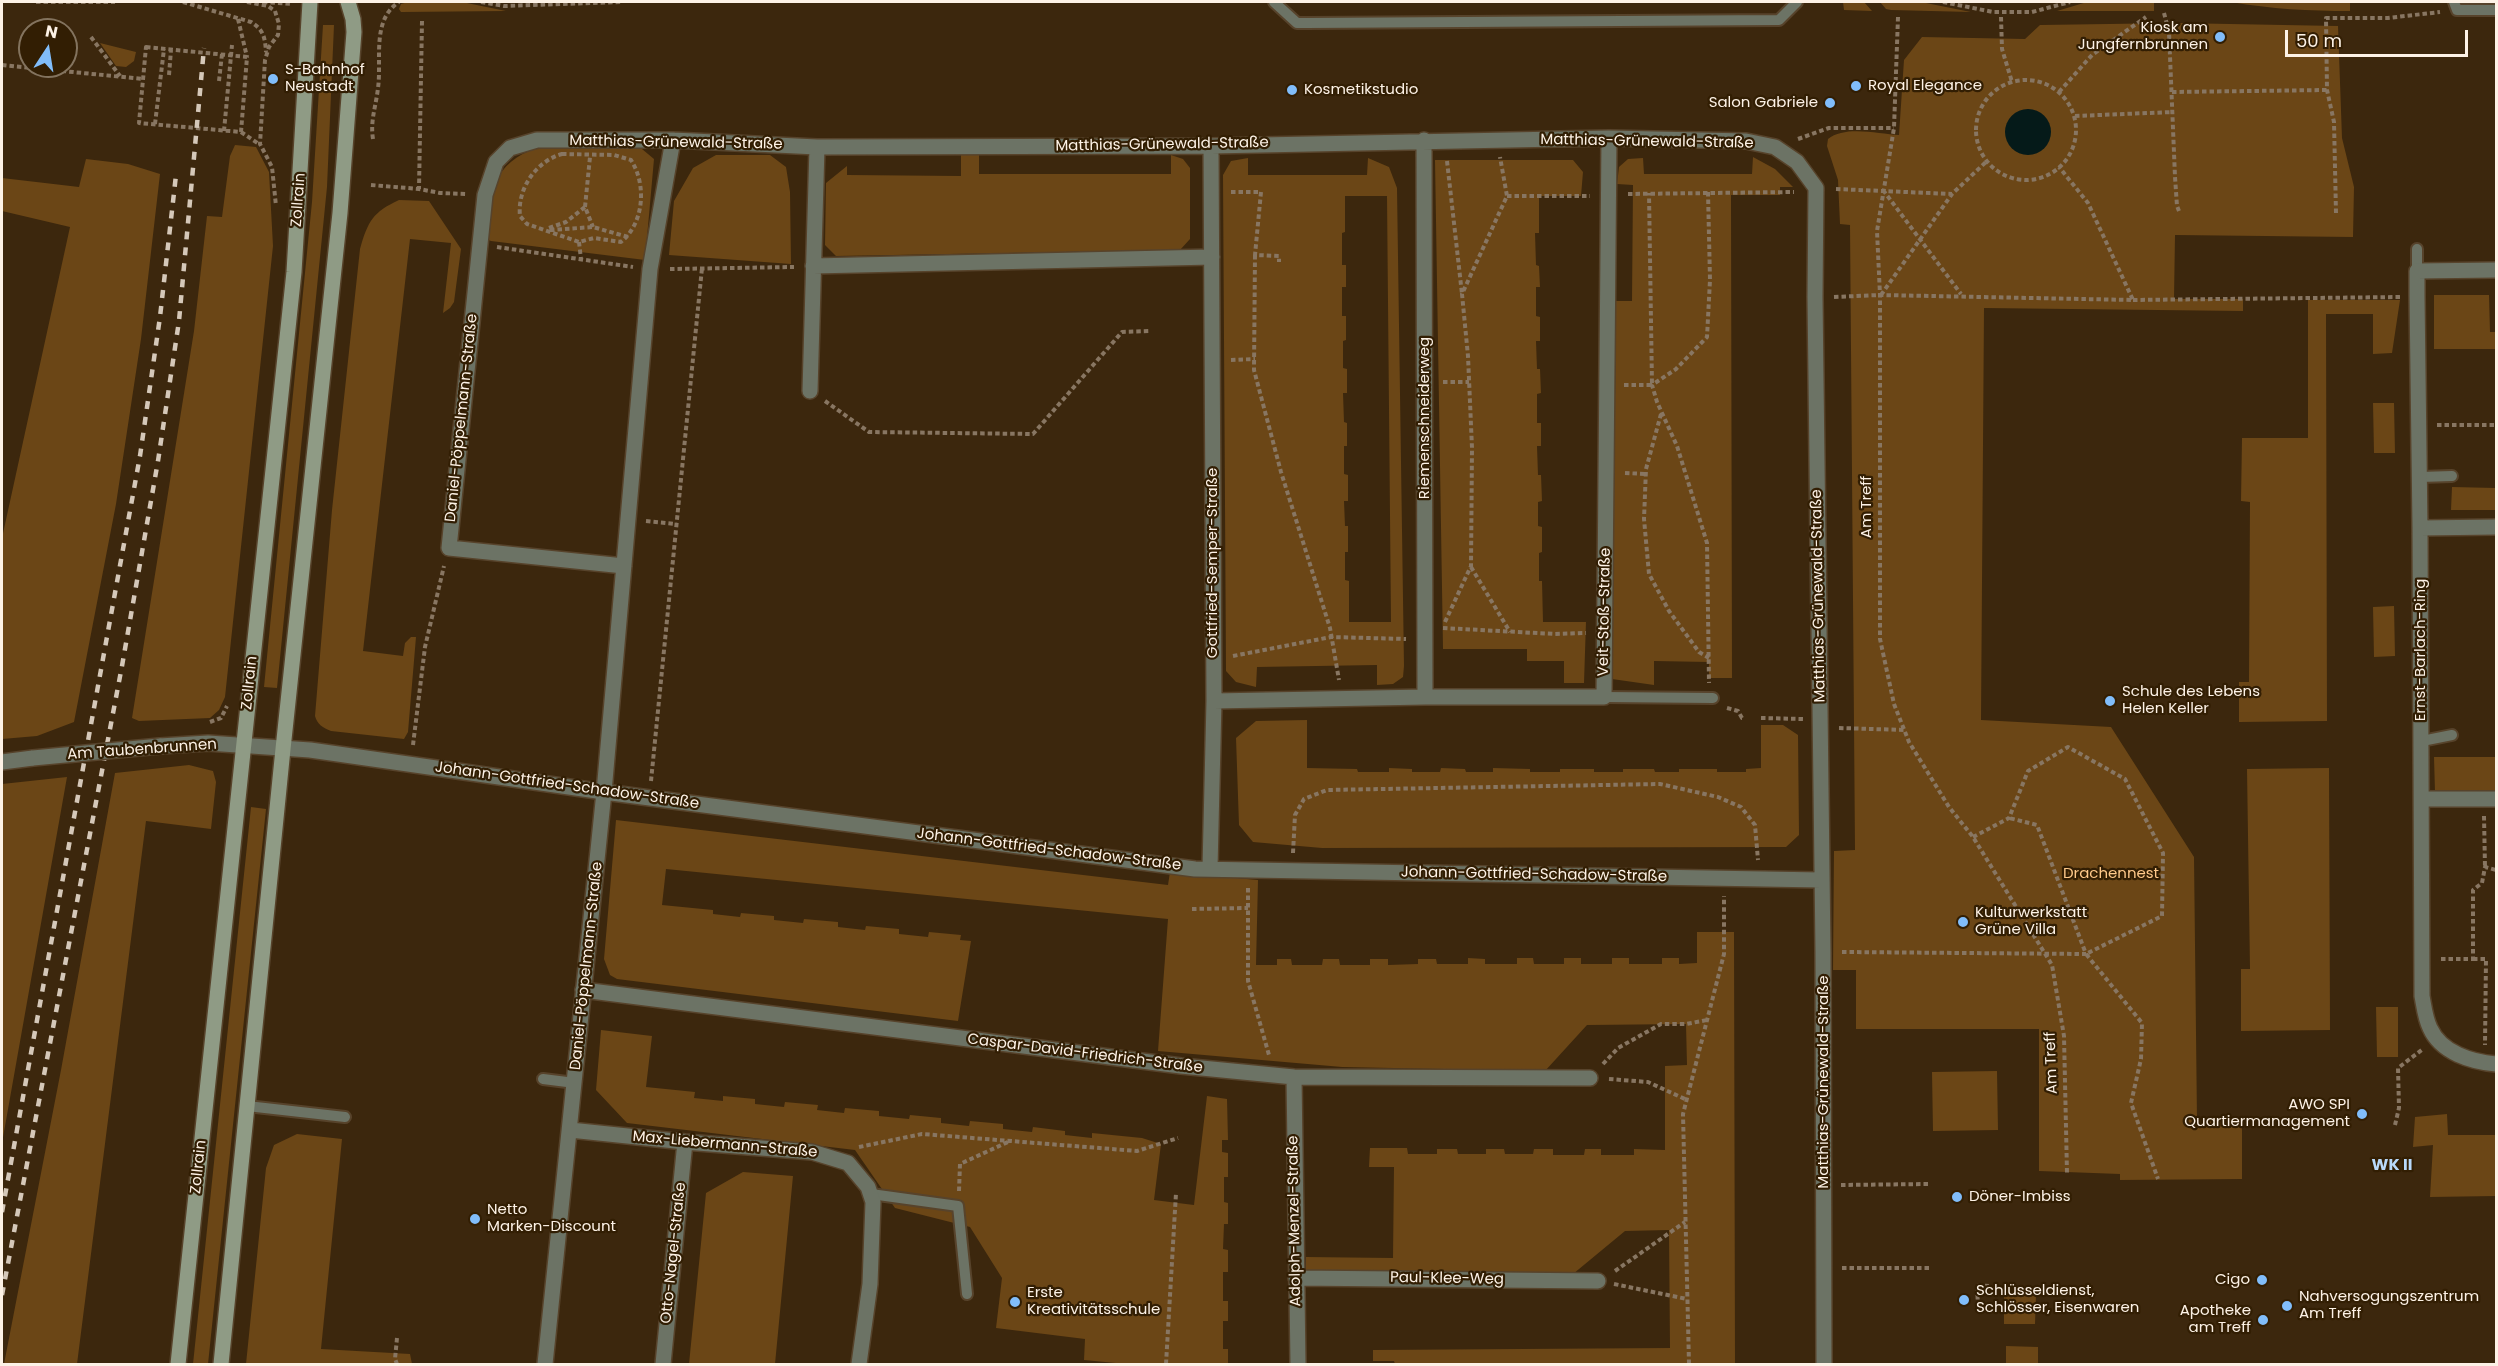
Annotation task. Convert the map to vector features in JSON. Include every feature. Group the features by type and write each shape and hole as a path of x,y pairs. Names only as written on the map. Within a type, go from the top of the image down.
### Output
{"main road":[{"name":"Zollrain","path":"178,1365 294,272 310,2"},
{"path":"348,2 354,19"},
{"path":"221,1365 282,749 340,213 354,19 362,2"}],"street":[{"name":"Matthias-Grünewald-Straße","path":"537,140 673,140 817,147 1211,146 1609,138 1746,141 1775,147 1797,162 1816,189 1815,297 1825,1185 1824,1365"},
{"name":"Veit-Stoß-Straße","path":"1215,701 1425,697 1604,697 1609,138"},
{"name":"Daniel-Pöppelmann-Straße","path":"449,548 485,195 496,162 510,148 537,140"},
{"name":"Daniel-Pöppelmann-Straße","path":"545,1365 604,792 650,269 673,140"},
{"name":"Riemenschneiderweg","path":"1424,140 1425,697"},
{"name":"Gottfried-Semper-Straße","path":"1210,868 1215,701 1211,146"},
{"path":"810,391 817,147"},
{"path":"813,266 1212,257"},
{"path":"2417,271 2496,270"},
{"name":"Ernst-Barlach-Ring","path":"2417,271 2421,528 2422,996 2430,1029 2447,1048 2476,1062 2491,1064"},
{"path":"2421,528 2496,527"},
{"path":"449,548 624,566"},
{"name":"Am Taubenbrunnen","path":"2,762 208,743 282,749"},
{"name":"Johann-Gottfried-Schadow-Straße","path":"282,749 411,764 604,792 1195,869 1821,880"},
{"path":"2422,799 2490,799"},
{"name":"Caspar-David-Friedrich-Straße","path":"583,990 1181,1066 1294,1077 1590,1078"},
{"name":"Adolph-Menzel-Straße","path":"1294,1077 1298,1365"},
{"name":"Max-Liebermann-Straße","path":"570,1130 812,1152 833,1156 848,1163 859,1174 871,1194"},
{"name":"Otto-Nagel-Straße","path":"663,1365 685,1142"},
{"path":"859,1365 870,1284 873,1212 871,1194"},
{"name":"Paul-Klee-Weg","path":"1296,1278 1599,1281"}],"lane":[{"path":"1274,2 1298,23 1779,20 1797,2"},
{"path":"2455,6 2496,10"},
{"path":"2417,249 2417,271"},
{"path":"2420,477 2452,476"},
{"path":"1604,697 1710,698"},
{"path":"2422,741 2452,735"},
{"path":"543,1079 575,1083"},
{"path":"247,1106 345,1117"},
{"path":"871,1194 958,1206 967,1294"}],"path":[{"path":"36,2 115,2"},
{"path":"183,2 238,18 260,28 265,41 266,55 260,144"},
{"path":"247,2 268,6 277,17 278,35 266,55"},
{"path":"373,139 371,127 378,88 381,30 387,12 399,2"},
{"path":"481,2 504,6 623,2"},
{"path":"1943,2 1994,12 2032,12 2070,2"},
{"path":"2336,213 2334,122 2327,90 2326,18 2388,18 2455,6"},
{"path":"2164,13 2169,32 2175,177 2179,211"},
{"path":"2059,92 2092,55 2146,16"},
{"name":"Am Treff","path":"1899,17 1894,128 1877,231 1880,295 1879,616 1887,680 1909,742 1948,807 1973,837 2052,965 2064,1036 2067,1173"},
{"path":"2001,17 2002,49 2012,81"},
{"path":"238,18 247,57 241,132"},
{"path":"419,189 422,21"},
{"path":"90,38 120,76"},
{"path":"224,130 232,45"},
{"path":"247,57 146,47 139,123 241,132 260,144 272,167 276,209"},
{"path":"155,124 164,49"},
{"path":"171,50 169,75 171,68"},
{"path":"218,73 219,81 222,54"},
{"path":"2,65 143,79"},
{"path":"2029,79 2045,83 2059,92 2068,103 2074,116 2077,130 2068,157 2060,167 2046,176 2015,179 2001,173 1987,161 1979,148 1976,132 1978,116 1991,95 2012,81 2029,79"},
{"path":"2172,92 2327,90"},
{"path":"2074,116 2173,112"},
{"path":"1775,147 1829,128 1894,128"},
{"path":"1214,658 1331,637 1425,640 1443,628 1471,566 1472,448 1469,382 1462,294 1444,140"},
{"path":"1462,294 1507,196 1497,140"},
{"path":"562,154 591,155 623,156 632,160 636,168 640,180 641,200 628,237 621,242 594,238 579,242 527,224 520,216 521,193 545,160 562,154"},
{"path":"591,155 585,207 593,227"},
{"path":"1880,295 1952,194 1987,161"},
{"path":"2060,167 2088,203 2133,300"},
{"path":"371,185 452,194"},
{"path":"1507,196 1609,196 1816,189 1952,194"},
{"path":"1883,190 1961,294"},
{"path":"1211,192 1261,192 1256,255 1254,370 1281,472 1331,637 1342,699"},
{"path":"1607,386 1652,385 1676,369 1707,337 1710,280 1708,192"},
{"path":"1649,193 1652,385 1677,446 1707,543 1710,698"},
{"path":"546,230 566,222 585,207"},
{"path":"546,230 593,227 628,237"},
{"path":"579,242 581,259"},
{"path":"1256,255 1279,256 1279,262"},
{"path":"649,798 702,268"},
{"path":"1815,297 1880,295 2133,300 2417,296"},
{"path":"810,391 869,432 1033,434 1122,332 1151,332"},
{"path":"1425,383 1469,382"},
{"path":"1662,413 1646,469 1644,519 1649,574 1669,611 1699,652 1709,658"},
{"path":"2419,424 2496,425"},
{"path":"627,519 676,524"},
{"path":"411,764 425,647 449,548"},
{"path":"1471,566 1510,632"},
{"path":"1443,628 1555,634 1605,633"},
{"path":"200,726 221,718 228,703"},
{"path":"1730,711 1737,711 1744,718"},
{"path":"1761,718 1777,718"},
{"path":"1821,727 1905,730"},
{"path":"1823,952 2086,954 2162,916 2163,853 2125,779 2068,747 2028,771 2009,818 1973,837"},
{"path":"1293,870 1295,815 1304,799 1327,790 1660,784 1718,797 1741,807 1755,825 1758,879"},
{"path":"2473,959 2474,890 2482,883 2485,867 2490,799"},
{"path":"2009,818 2037,825 2086,954 2142,1023 2141,1059 2131,1103 2158,1179"},
{"path":"2485,867 2496,870"},
{"path":"1249,869 1248,981 1275,1075"},
{"path":"1689,1365 1683,1114 1724,954 1724,878"},
{"path":"1192,909 1248,908"},
{"path":"2423,960 2486,959 2491,1064"},
{"path":"1590,1078 1618,1048 1661,1024 1686,1024 1707,1020"},
{"path":"2395,1125 2399,1108 2398,1068 2438,1038"},
{"path":"1590,1078 1648,1082 1687,1100"},
{"path":"857,1148 922,1134 1137,1151 1178,1138"},
{"path":"958,1206 960,1164 1011,1140"},
{"path":"1825,1185 1931,1184"},
{"path":"1166,1365 1176,1193"},
{"path":"1599,1281 1685,1222"},
{"path":"1824,1268 1931,1268"},
{"path":"1599,1281 1687,1299"},
{"path":"1978,1307 1977,1286 1989,1286"},
{"path":"397,1338 394,1359 397,1365"}],"green space":[{"path":"462,2 506,11 401,12 399,9 401,4"},
{"path":"1843,2 1864,2 1872,11 1844,10"},
{"path":"1880,2 1921,2 1971,12 1891,10 1886,9"},
{"path":"2087,2 2154,2 2154,11 2057,11"},
{"path":"2231,2 2348,2 2350,11 2290,9"},
{"name":"Drachennest","path":"2176,23 2338,26 2342,138 2354,187 2353,237 2175,235 2174,299 2243,299 2243,311 1984,308 1981,720 2111,727 2194,857 2197,1120 2242,1121 2242,1179 2120,1180 2120,1174 2039,1171 2039,1029 1856,1029 1856,970 1833,970 1834,851 1855,850 1850,225 1840,224 1838,180 1827,146 1828,139 1843,132 1862,131 1899,135 1904,60 1922,37 2025,39 2040,25"},
{"path":"323,25 334,25 327,187 277,688 264,687 312,202"},
{"path":"100,43 136,52 134,61 126,67 116,66"},
{"path":"636,144 654,159 645,260 486,239 489,197 501,172 515,158 552,145"},
{"path":"235,145 256,147 269,172 273,246 225,697 219,710 210,718 139,721 132,718 194,331 207,216 222,217 230,156"},
{"path":"979,154 979,174 1171,174 1171,155 1183,159 1190,168 1190,239 1180,250 836,256 825,245 826,183 847,166 847,175 961,176 961,155"},
{"path":"716,155 770,155 786,167 790,192 791,264 669,255 674,201 693,168"},
{"path":"1753,157 1775,169 1793,187 1780,187 1780,195 1731,195 1732,678 1709,678 1709,662 1654,661 1654,685 1612,679 1616,301 1632,301 1633,185 1617,184 1619,167 1628,159 1643,158 1644,174 1752,174"},
{"path":"1248,158 1248,175 1367,175 1368,158 1389,167 1397,188 1404,666 1403,677 1393,684 1377,685 1377,665 1257,667 1256,687 1236,682 1226,671 1223,175 1231,161","holes":["1345,196 1387,196 1391,622 1349,622 1349,581 1345,580 1348,526 1345,526 1344,501 1348,501 1348,475 1344,474 1347,423 1344,422 1343,393 1347,393 1347,369 1343,368 1346,316 1342,316 1342,287 1346,287 1346,265 1342,265"]},
{"path":"86,159 128,164 160,174 141,339 116,504 74,722 37,736 2,739 2,538 70,227 2,211 2,178 79,187"},
{"path":"1435,160 1573,160 1583,172 1581,196 1539,196 1539,233 1535,233 1536,265 1539,266 1540,287 1536,287 1536,316 1540,317 1540,341 1536,341 1541,393 1537,394 1537,423 1541,423 1541,446 1537,446 1542,501 1538,502 1538,526 1542,527 1539,581 1542,581 1543,622 1586,622 1584,683 1564,683 1564,661 1527,661 1527,649 1443,649"},
{"path":"399,200 429,201 461,249 454,302 443,313 451,243 410,239 363,651 403,656 405,643 411,637 416,637 408,732 404,739 331,731 325,729 315,716 332,510 360,249 373,218 377,213"},
{"path":"2434,295 2489,295 2490,332 2496,332 2496,349 2434,349"},
{"path":"2308,300 2400,300 2392,353 2373,354 2373,314 2326,314 2327,721 2239,722 2239,682 2249,682 2250,502 2241,501 2242,438 2308,438"},
{"path":"2373,403 2394,403 2395,453 2374,453"},
{"path":"2452,487 2496,488 2496,510 2451,510"},
{"path":"2394,606 2395,656 2374,657 2373,607"},
{"path":"1307,720 1307,768 1357,769 1358,772 1389,772 1389,768 1412,769 1412,772 1440,772 1441,768 1465,769 1466,772 1493,772 1493,768 1530,769 1530,772 1560,772 1560,769 1623,772 1623,769 1654,769 1655,772 1679,772 1679,769 1717,769 1717,772 1746,772 1746,769 1761,768 1761,725 1783,725 1798,735 1799,835 1786,847 1322,848 1253,842 1239,825 1236,738 1256,721"},
{"path":"2434,757 2496,757 2496,790 2435,792"},
{"path":"189,765 213,771 216,782 211,829 146,821 77,1364 4,1364 115,773"},
{"path":"2329,768 2330,1030 2241,1031 2241,969 2250,969 2247,769"},
{"path":"67,777 10,1098 2,1143 2,784"},
{"path":"251,807 266,809 208,1364 193,1364"},
{"path":"616,820 1168,885 1170,872 1258,880 1256,965 1277,965 1277,959 1291,959 1292,965 1322,965 1323,959 1339,959 1340,965 1370,965 1370,959 1388,959 1388,965 1418,964 1418,959 1436,959 1437,964 1468,964 1468,958 1485,959 1485,964 1517,964 1517,958 1533,958 1534,964 1564,964 1564,958 1581,958 1581,964 1612,964 1612,958 1629,958 1629,964 1662,964 1662,958 1679,958 1679,964 1697,963 1697,932 1734,932 1735,1364 1395,1364 1394,1361 1373,1361 1373,1350 1670,1348 1669,1230 1625,1231 1573,1274 1306,1272 1306,1257 1393,1258 1394,1167 1369,1167 1370,1148 1407,1148 1408,1154 1437,1154 1437,1149 1457,1149 1458,1154 1486,1154 1486,1149 1504,1149 1505,1154 1533,1154 1534,1149 1553,1149 1553,1155 1584,1155 1585,1149 1601,1149 1601,1155 1634,1155 1634,1149 1665,1150 1665,1066 1687,1065 1686,1024 1587,1025 1545,1071 1342,1067 1158,1051 1168,919 666,869 662,905 713,910 713,914 740,917 741,913 774,916 774,920 803,923 804,919 838,922 838,927 865,930 866,926 899,929 899,934 928,937 929,932 961,935 960,940 971,941 958,1021 617,979 610,975 604,959"},
{"path":"2376,1007 2398,1007 2398,1057 2377,1057"},
{"path":"601,1030 652,1036 646,1087 695,1092 694,1098 723,1101 723,1096 755,1099 755,1104 784,1107 785,1102 818,1105 817,1110 844,1113 845,1108 879,1111 879,1116 909,1119 910,1115 941,1118 941,1123 969,1126 970,1121 1003,1124 1003,1129 1032,1132 1033,1127 1065,1131 1065,1135 1092,1138 1092,1133 1142,1138 1161,1144 1154,1200 1194,1205 1207,1096 1227,1099 1228,1140 1222,1140 1222,1152 1228,1153 1228,1177 1224,1177 1224,1202 1228,1203 1228,1224 1224,1224 1223,1249 1228,1250 1228,1272 1223,1272 1223,1301 1228,1301 1228,1321 1223,1321 1223,1349 1228,1349 1228,1364 1126,1364 1084,1360 1085,1339 996,1328 1002,1278 970,1227 895,1208 855,1150 627,1123 596,1090"},
{"path":"1997,1071 1998,1130 1933,1131 1932,1072"},
{"path":"2447,1114 2448,1135 2496,1135 2496,1196 2430,1197 2433,1145 2413,1147 2415,1117"},
{"path":"297,1134 342,1139 321,1349 410,1354 412,1364 246,1364 266,1168 274,1145"},
{"path":"743,1172 793,1176 775,1364 689,1364 706,1193"},
{"path":"2004,1293 2036,1294 2035,1324 2004,1324"},
{"path":"2006,1346 2038,1347 2038,1364 2006,1364"}],"water":[{"path":"2028,109 2037,110 2045,115 2050,123 2050,141 2045,149 2037,154 2028,155 2019,154 2011,149 2006,141 2005,132 2006,123 2011,115 2019,110"}],"railway":[{"path":"2,1295 122,666 158,461 179,321 204,48"},
{"path":"2,1212 140,456 160,317 176,175"}],"place":[{"name":"Kiosk am Jungfernbrunnen","path":"2220,37"},
{"name":"S-Bahnhof Neustadt","path":"273,79"},
{"name":"Royal Elegance","path":"1856,86"},
{"name":"Kosmetikstudio","path":"1292,90"},
{"name":"Salon Gabriele","path":"1830,103"},
{"name":"Schule des Lebens Helen Keller","path":"2110,701"},
{"name":"Kulturwerkstatt Grüne Villa","path":"1963,922"},
{"name":"AWO SPI Quartiermanagement","path":"2362,1114"},
{"name":"Döner-Imbiss","path":"1957,1197"},
{"name":"Netto Marken-Discount","path":"475,1219"},
{"name":"Cigo","path":"2262,1280"},
{"name":"Schlüsseldienst, Schlösser, Eisenwaren","path":"1964,1300"},
{"name":"Erste Kreativitätsschule","path":"1015,1302"},
{"name":"Nahversogungszentrum Am Treff","path":"2287,1306"},
{"name":"Apotheke am Treff","path":"2263,1320"}],"district":[{"name":"WK II","path":"2392,1166"}]}
